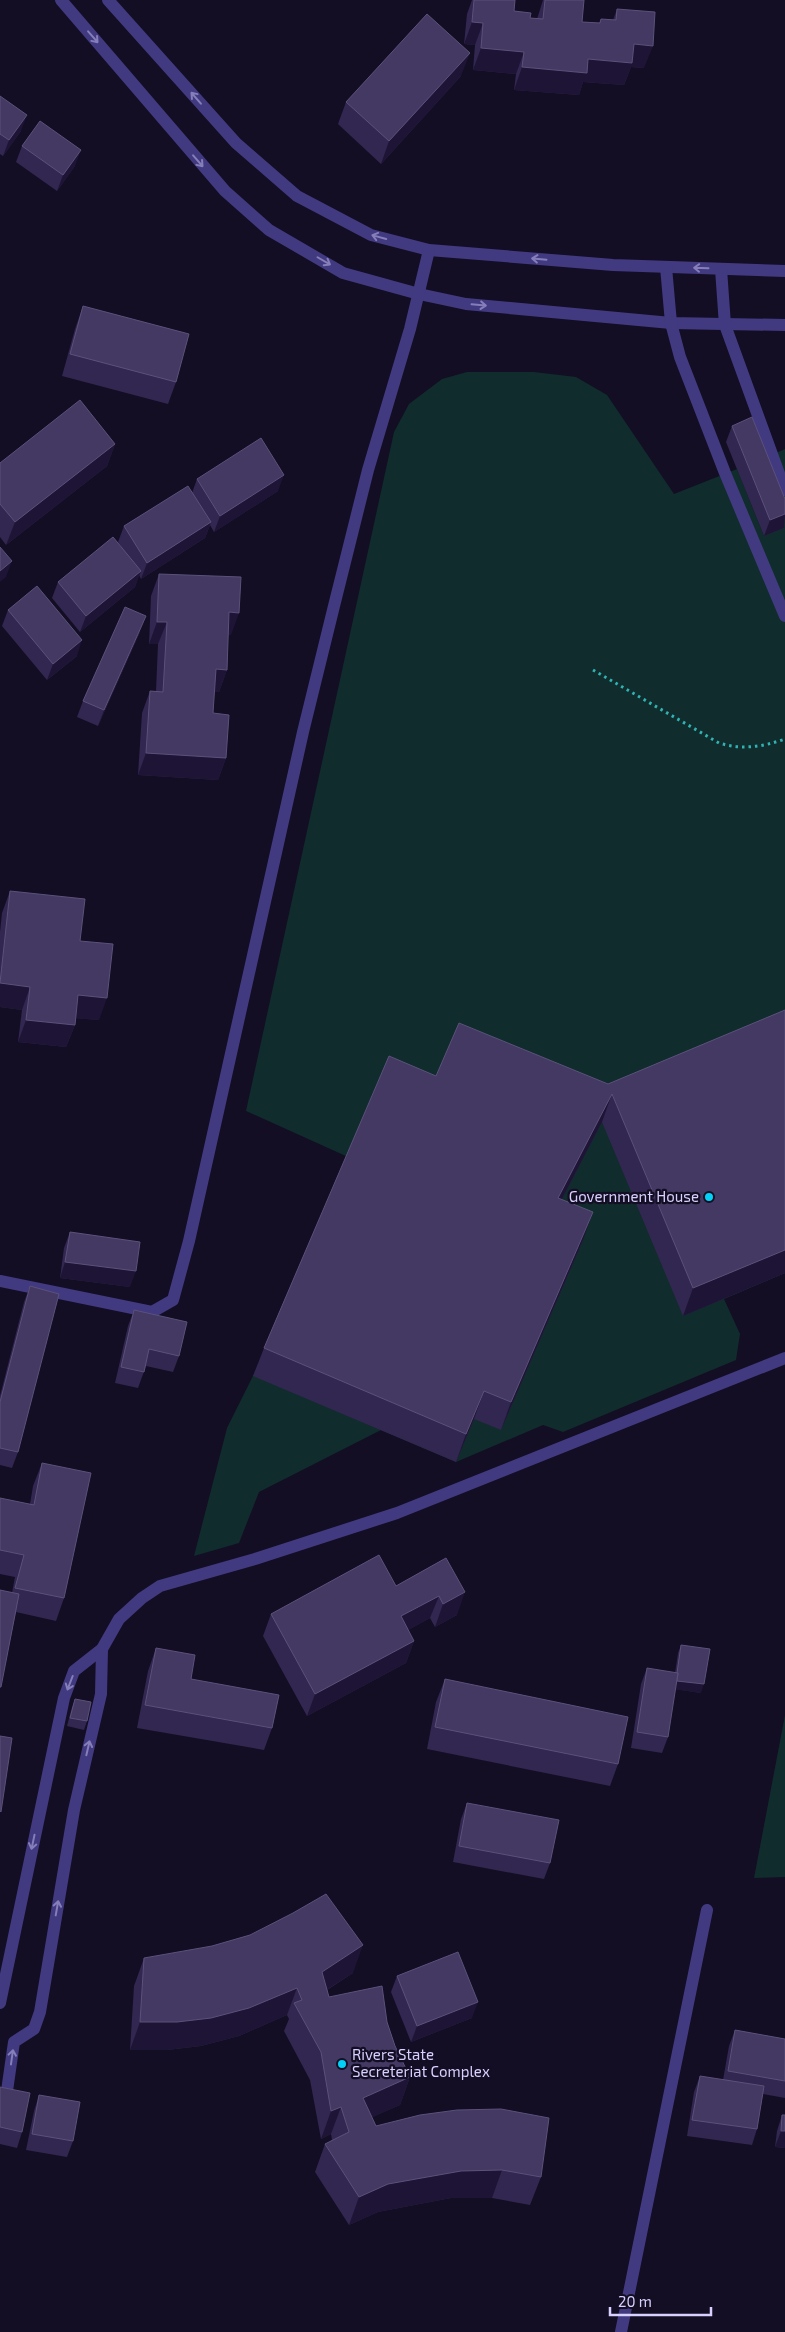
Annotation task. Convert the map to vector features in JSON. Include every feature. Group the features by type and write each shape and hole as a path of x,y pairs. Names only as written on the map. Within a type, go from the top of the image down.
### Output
{"street":[{"path":"61,0 224,191 269,230 343,273 419,294 466,304 671,323 785,325"},
{"path":"108,0 236,143 297,196 371,235 429,250 666,267 785,271"},
{"path":"0,1281 152,1312 173,1300 189,1241 331,616 368,470 419,294 429,250"},
{"path":"666,267 671,323 680,357 707,429 785,616"},
{"path":"721,269 725,325 785,490"},
{"path":"0,2003 64,1698 74,1671 102,1649 119,1619 142,1598 160,1586 397,1513 785,1358"},
{"path":"5,2105 14,2042 34,2028 40,2012 74,1810 101,1694 102,1649"},
{"path":"621,2332 707,1910"}],"path":[{"path":"593,670 718,743 733,748 762,747 785,739"}],"green space":[{"path":"467,372 534,372 576,377 607,395 674,494 737,469 764,536 758,461 785,449 785,1273 724,1299 740,1334 736,1360 563,1432 543,1425 456,1462 381,1430 259,1492 239,1543 194,1556 227,1428 253,1376 348,1157 246,1111 394,432 409,404 442,379"},
{"path":"785,1715 785,1877 754,1878"}],"building":[{"path":"474,0 515,0 514,11 531,13 530,18 543,19 545,0 584,0 582,22 600,23 601,19 616,20 617,9 655,12 653,46 634,44 632,63 588,59 587,73 522,67 524,52 481,48 483,23 472,22"},
{"path":"427,14 470,53 389,141 346,102"},
{"path":"0,96 27,115 9,140 0,134"},
{"path":"40,121 81,150 63,175 22,146"},
{"path":"83,306 189,334 176,382 70,354"},
{"path":"80,400 115,444 15,522 0,504 0,463"},
{"path":"752,417 785,499 785,514 770,520 732,426"},
{"path":"261,438 284,475 220,516 197,479"},
{"path":"188,486 211,522 147,563 124,526"},
{"path":"113,537 141,571 86,616 58,582"},
{"path":"0,547 12,561 0,571"},
{"path":"159,574 241,577 239,613 229,612 227,670 216,669 213,713 229,715 226,758 146,753 150,691 163,692 167,622 157,622"},
{"path":"37,586 82,640 53,664 8,610"},
{"path":"125,607 146,616 104,710 83,701"},
{"path":"10,891 85,899 80,941 113,944 107,998 78,995 75,1025 26,1020 30,987 0,983"},
{"path":"785,1010 785,1250 693,1288 612,1094 558,1198 593,1212 511,1402 484,1391 466,1434 264,1348 389,1056 436,1076 459,1023 608,1084"},
{"path":"70,1232 140,1242 136,1271 65,1262"},
{"path":"30,1286 59,1294 18,1452 0,1448 0,1402"},
{"path":"134,1310 187,1322 179,1356 149,1349 144,1372 121,1367"},
{"path":"42,1463 91,1473 64,1598 15,1588 24,1555 0,1550 0,1498 34,1505"},
{"path":"379,1555 396,1586 446,1558 465,1592 443,1604 439,1596 401,1616 414,1641 315,1694 271,1614"},
{"path":"0,1590 19,1594 1,1687 0,1687"},
{"path":"681,1645 710,1649 704,1684 677,1681"},
{"path":"156,1648 195,1655 191,1679 279,1695 272,1728 145,1705"},
{"path":"647,1668 678,1673 668,1737 637,1732"},
{"path":"445,1679 628,1717 618,1764 435,1727"},
{"path":"75,1699 91,1702 87,1721 70,1718"},
{"path":"0,1736 12,1738 1,1812 0,1811"},
{"path":"467,1803 559,1820 550,1863 459,1846"},
{"name":"Rivers State Secreteriat Complex","path":"326,1894 363,1945 322,1972 329,1997 382,1986 387,2022 395,2046 410,2077 363,2098 376,2126 420,2115 457,2110 501,2109 549,2118 541,2177 502,2170 461,2171 388,2184 359,2197 325,2144 349,2132 341,2107 331,2111 321,2052 294,2003 302,2000 297,1988 249,2008 211,2018 177,2022 140,2022 144,1958 212,1946 250,1935"},
{"path":"458,1952 478,2002 417,2026 397,1976"},
{"path":"735,2030 785,2039 785,2081 728,2071"},
{"path":"700,2076 764,2086 757,2129 692,2120"},
{"path":"0,2087 30,2093 22,2132 0,2127"},
{"path":"39,2095 80,2102 73,2141 32,2134"},
{"path":"782,2115 785,2115 785,2131 781,2131"}],"place":[{"name":"Government House","path":"709,1197"},
{"name":"Rivers State Secreteriat Complex","path":"342,2064"}]}
